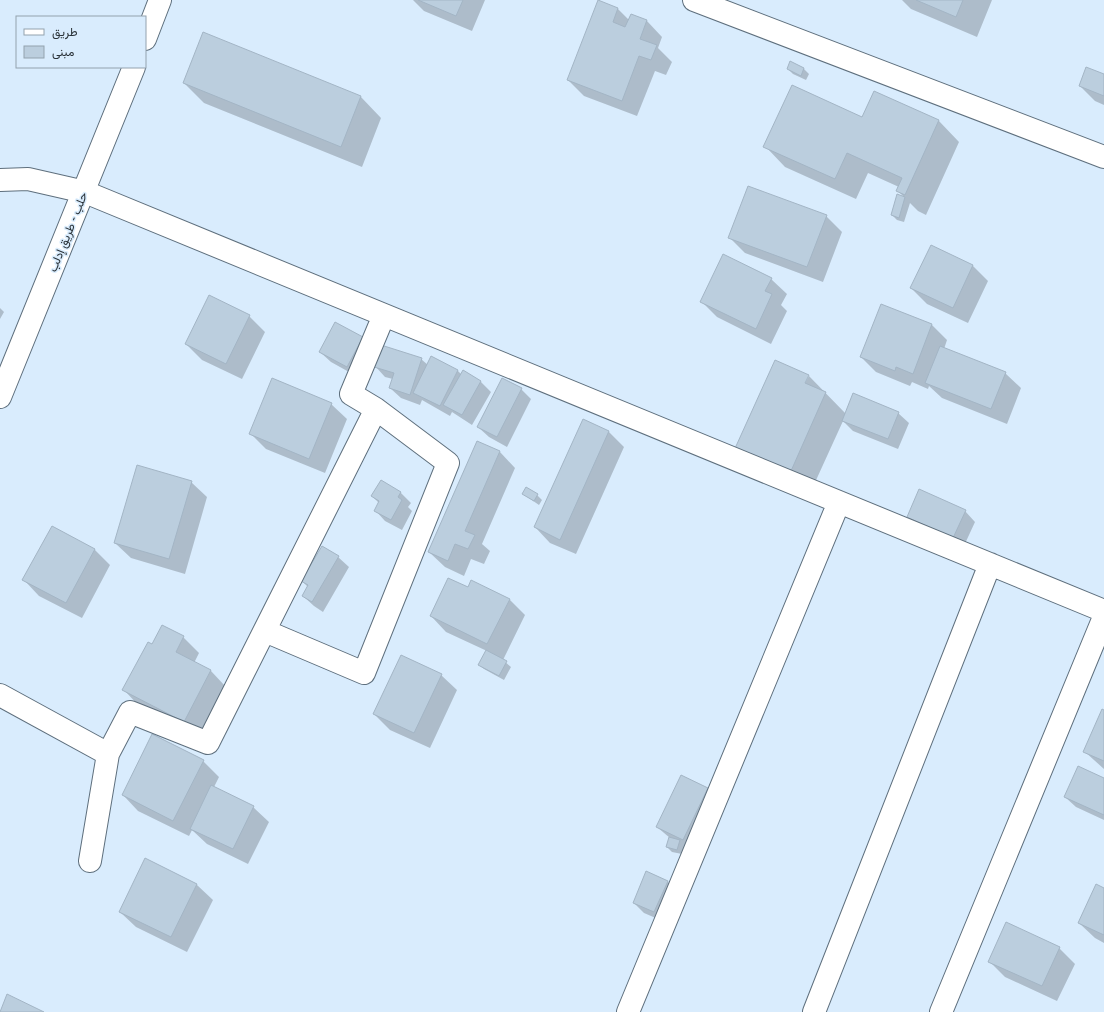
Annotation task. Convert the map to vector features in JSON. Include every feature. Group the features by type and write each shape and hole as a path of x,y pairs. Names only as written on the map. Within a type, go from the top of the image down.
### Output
{"main road":[{"path":"146,36 160,0"},
{"path":"694,0 744,9 1104,157"},
{"name":"حلب - طريق إدلب","path":"0,397 85,192 134,68"},
{"path":"0,180 28,179 85,192 1104,611"},
{"path":"265,631 364,673 448,463 376,409 351,394 384,315"},
{"path":"90,861 108,754 130,712 208,743 376,409"},
{"path":"628,1012 839,502"},
{"path":"814,1012 990,564"},
{"path":"941,1012 1104,617"},
{"path":"0,694 108,754"}],"building":[{"path":"418,0 463,0 456,16"},
{"path":"598,0 618,8 613,22 625,27 631,14 647,20 640,39 657,45 651,60 639,56 622,101 567,80"},
{"path":"916,0 963,0 956,17"},
{"path":"203,32 361,96 341,147 183,83"},
{"path":"790,61 804,68 801,76 787,69"},
{"path":"1086,67 1104,74 1104,96 1079,86"},
{"path":"792,85 862,117 874,91 939,120 905,195 896,191 902,178 847,153 835,179 763,147"},
{"path":"748,186 827,215 807,267 728,238"},
{"path":"897,194 905,197 899,218 891,215"},
{"path":"931,245 973,265 953,308 910,288"},
{"path":"723,254 772,278 765,291 772,294 756,329 700,302"},
{"path":"209,295 250,315 226,364 185,344"},
{"path":"881,304 932,324 913,374 896,367 895,371 860,357"},
{"path":"335,322 363,337 347,367 319,352"},
{"path":"381,345 422,358 410,395 389,388 394,373 374,367"},
{"path":"940,346 1006,372 991,409 925,383"},
{"path":"431,356 458,370 440,406 413,393"},
{"path":"775,360 809,375 805,383 826,392 787,480 732,455"},
{"path":"463,370 481,381 462,415 443,405"},
{"path":"272,378 332,403 309,459 249,434"},
{"path":"502,378 522,388 497,437 477,427"},
{"path":"853,393 899,412 888,439 842,421"},
{"path":"583,419 609,431 560,540 534,527"},
{"path":"477,441 500,451 465,531 475,535 468,549 455,544 448,561 428,552"},
{"path":"137,465 192,481 169,559 114,543"},
{"path":"381,480 401,492 398,497 402,500 391,520 374,511 379,501 371,496"},
{"path":"526,487 538,494 534,501 522,494"},
{"path":"919,489 966,510 953,538 907,517"},
{"path":"52,526 95,549 66,603 22,580"},
{"path":"322,546 339,556 312,602 302,596 308,585 301,581"},
{"path":"448,578 468,587 471,580 510,599 487,644 430,616"},
{"path":"162,625 184,636 176,652 211,670 184,722 122,690 148,642 152,644"},
{"path":"486,650 507,661 499,676 478,665"},
{"path":"401,655 442,674 414,733 373,714"},
{"path":"1102,709 1104,710 1104,761 1083,752"},
{"path":"152,734 204,760 173,821 122,795"},
{"path":"1078,766 1104,778 1104,815 1064,797"},
{"path":"681,775 708,788 683,840 656,827"},
{"path":"211,785 254,806 233,849 190,829"},
{"path":"669,837 680,840 677,850 666,847"},
{"path":"145,858 197,884 171,937 119,912"},
{"path":"646,871 668,881 654,912 633,903"},
{"path":"1096,884 1104,888 1104,935 1078,923"},
{"path":"1006,922 1060,947 1042,986 988,962"},
{"path":"7,994 44,1012 0,1012"}]}
